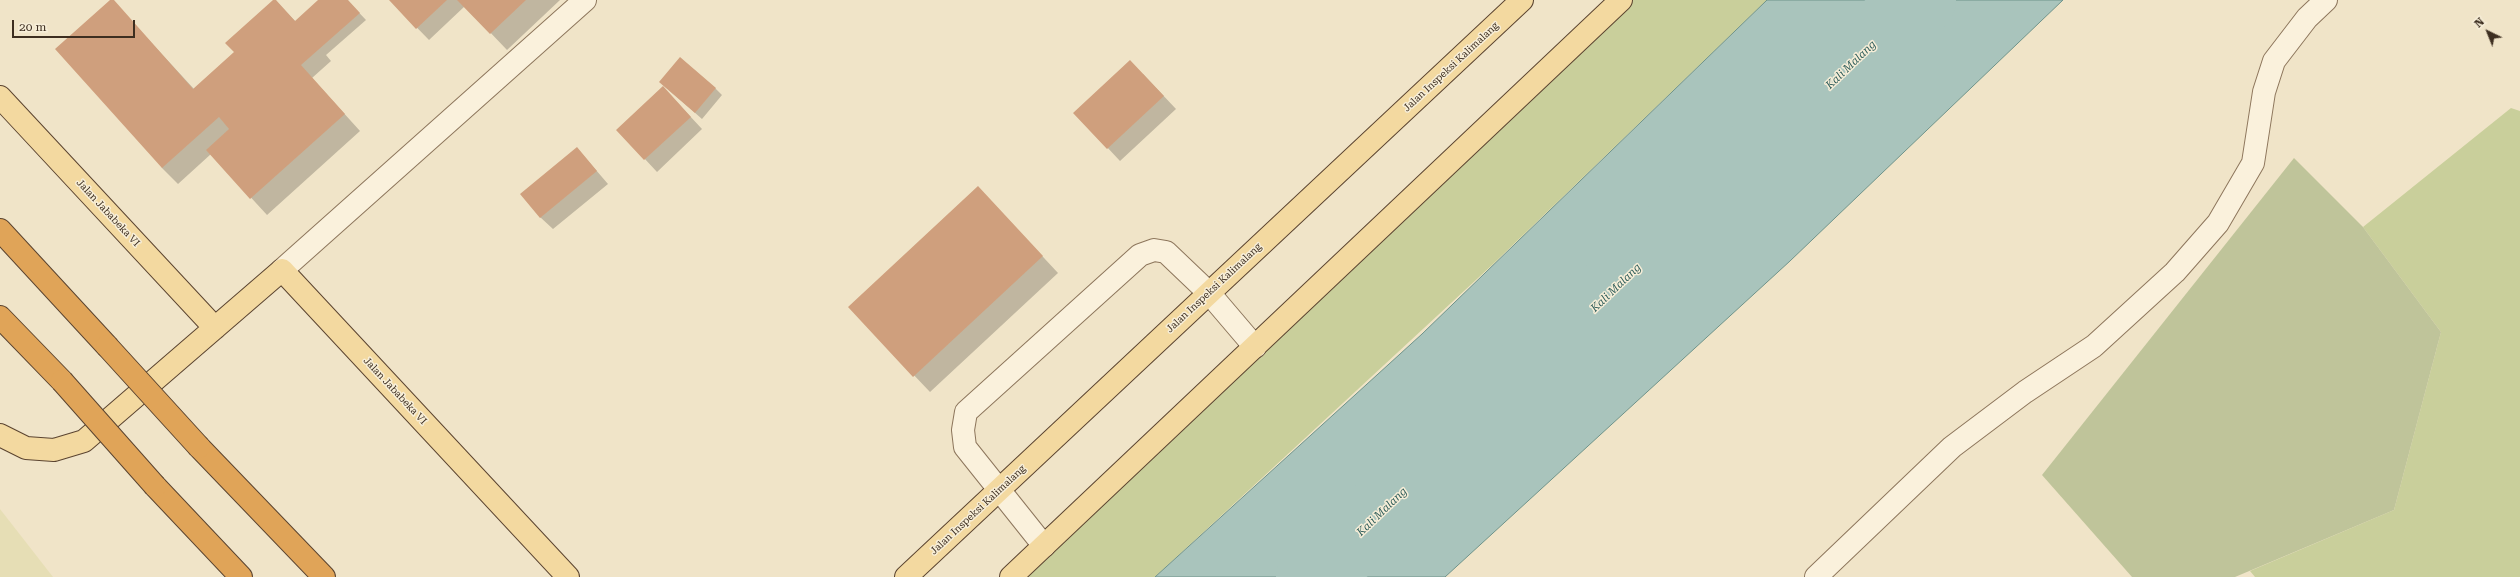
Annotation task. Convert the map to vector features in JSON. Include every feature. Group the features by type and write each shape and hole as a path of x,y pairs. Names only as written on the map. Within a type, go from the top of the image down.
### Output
{"highway":[{"path":"0,230 199,447 324,577"},
{"path":"0,317 62,381 155,486 241,577"}],"main road":[{"name":"Jalan Inspeksi Kalimalang","path":"906,577 1522,0"},
{"path":"1011,577 1620,0"},
{"name":"Jalan Jababeka VI","path":"0,97 215,328"},
{"path":"0,435 26,448 54,450 84,441 282,270"},
{"name":"Jalan Jababeka VI","path":"282,270 568,577"}],"street":[{"path":"282,270 585,0"},
{"path":"1816,577 1952,447 2025,392 2094,346 2175,272 2209,234 2218,223 2253,163 2264,92 2274,61 2307,18 2326,0"},
{"path":"1044,546 965,447 963,430 966,412 1140,255 1154,250 1166,252 1210,293 1254,347"}],"shaded area":[{"path":"0,509 53,577 0,577"}],"green space":[{"path":"1621,0 1767,0 1491,266 1155,577 1011,577"},
{"path":"2511,108 2520,111 2520,577 2255,577 2250,571 2394,510 2441,332 2363,227"},
{"path":"2294,158 2363,227 2441,332 2394,510 2235,577 2132,577 2042,475"}],"water":[{"path":"1767,0 2063,0 1790,261 1445,577 1155,577 1422,334"}],"building":[{"path":"110,0 114,0 193,89 234,52 225,43 273,0 276,0 295,21 318,0 348,0 360,13 301,65 345,114 250,199 206,150 229,129 219,117 162,168 55,49"},
{"path":"389,0 447,0 416,29"},
{"path":"457,0 526,0 490,34"},
{"path":"680,57 716,88 695,113 659,82"},
{"path":"1130,60 1164,96 1107,149 1073,113"},
{"path":"663,86 691,117 644,160 616,130"},
{"path":"577,147 597,171 540,218 520,194"},
{"path":"978,186 1043,256 913,377 848,307"}],"waterway":[{"name":"Kali Malang","path":"1313,577 1919,0"}]}
